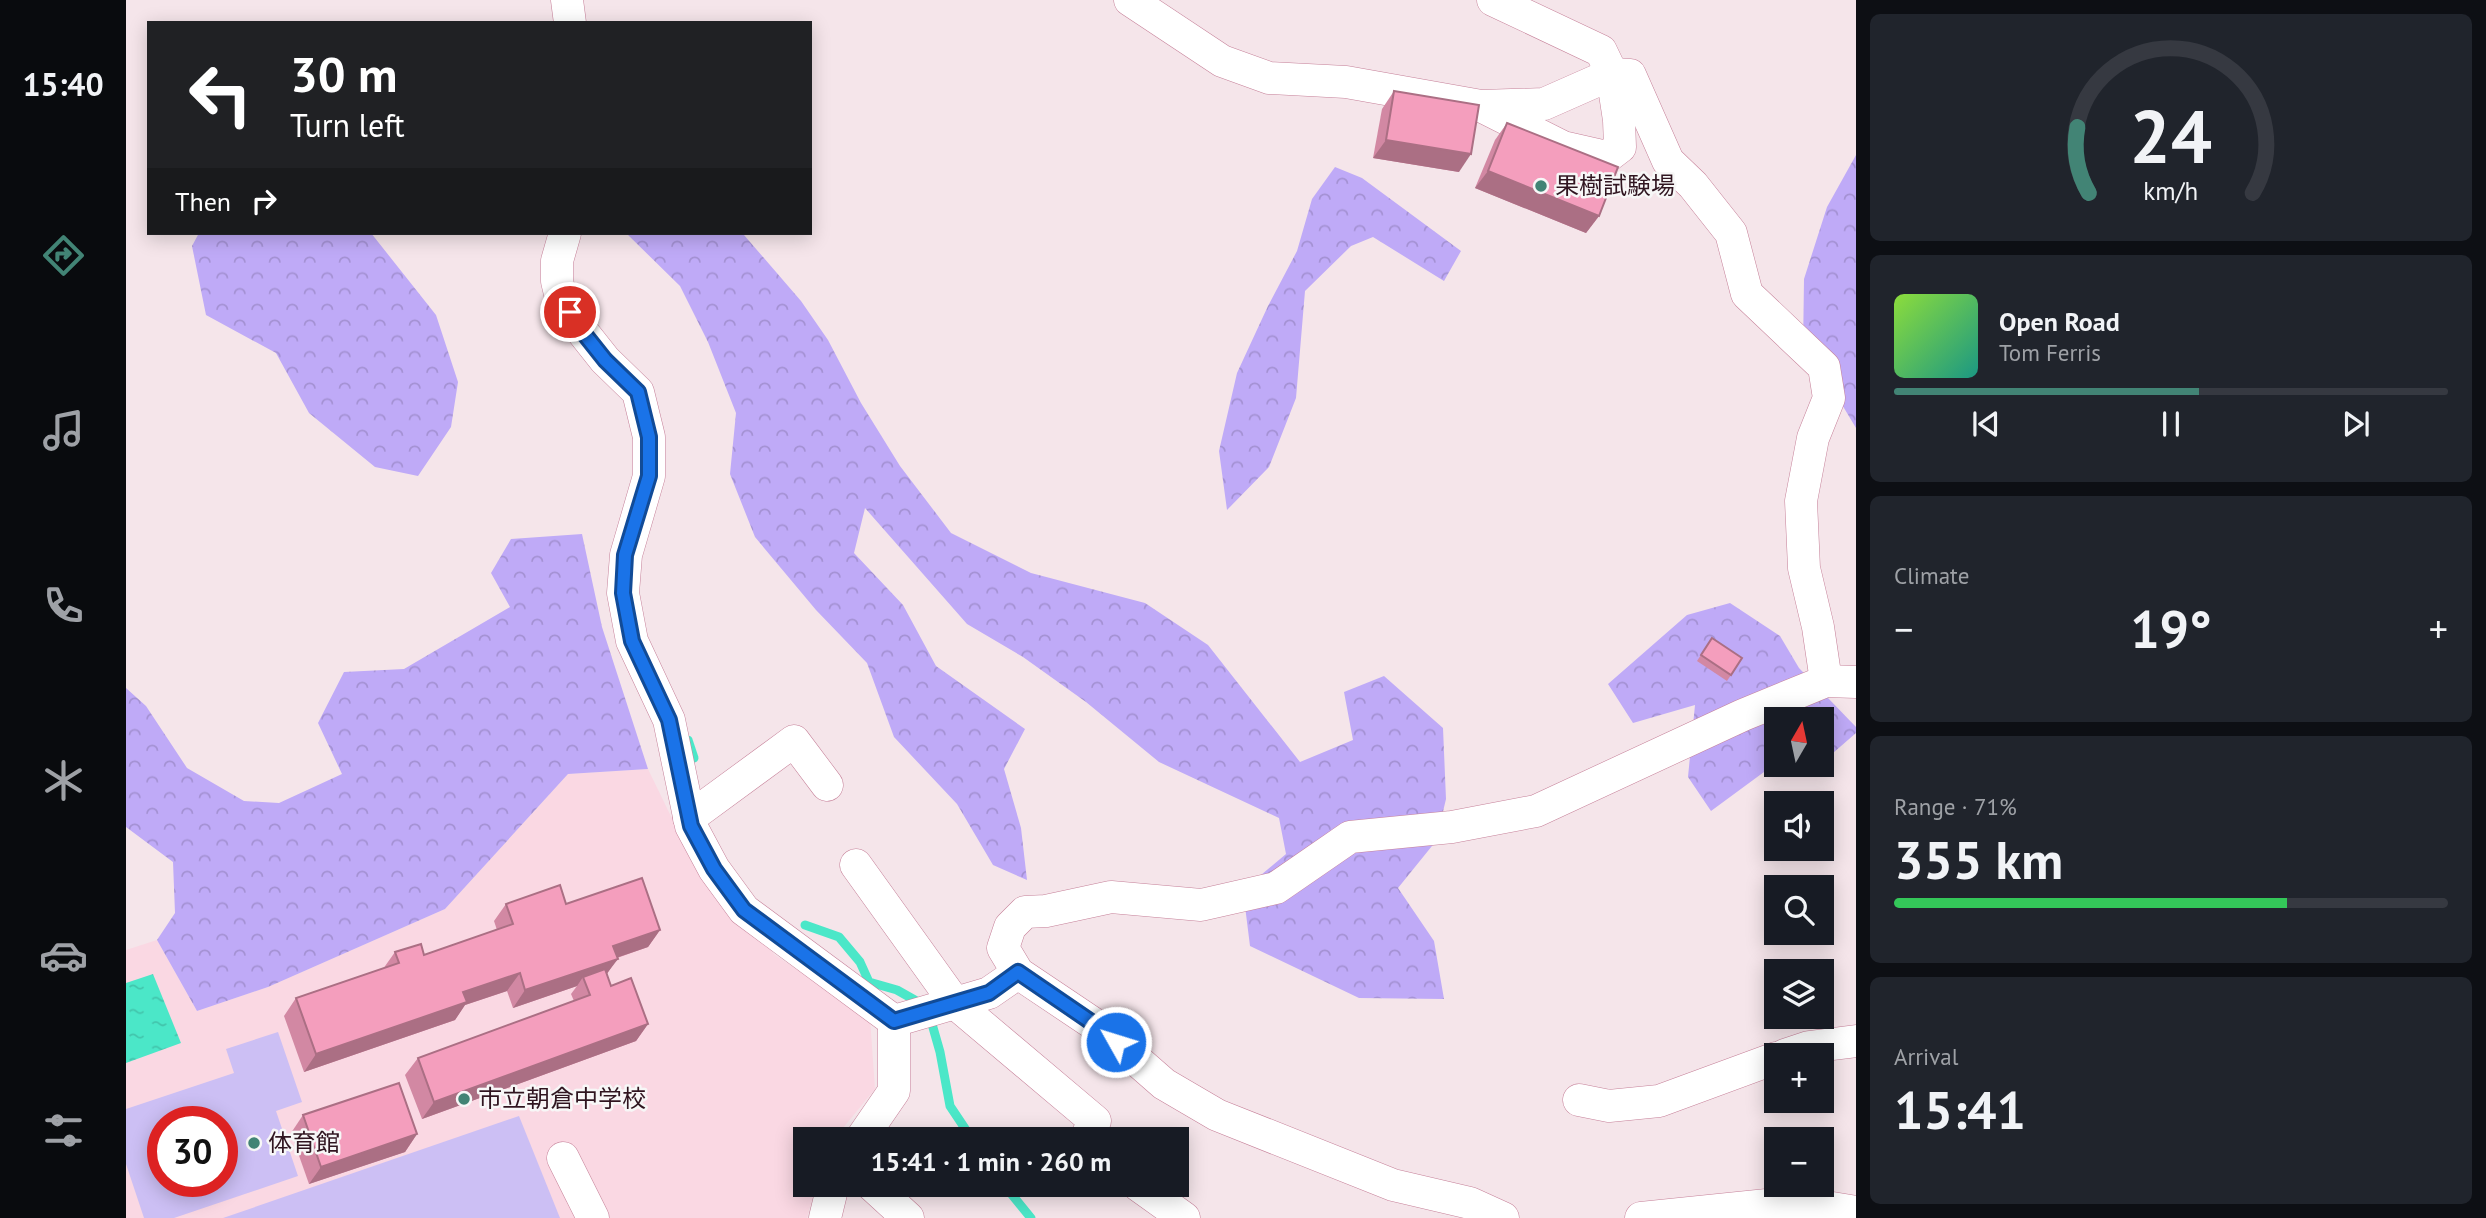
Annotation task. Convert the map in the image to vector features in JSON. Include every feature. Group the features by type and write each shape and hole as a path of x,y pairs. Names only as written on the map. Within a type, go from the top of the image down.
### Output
{"street":[{"path":"567,0 570,21"},
{"path":"1130,0 1222,61 1269,78 1346,82 1481,106 1544,104 1612,74 1630,75 1668,161 1693,185 1731,233 1747,294 1824,367 1829,398 1813,438 1801,501 1804,568 1818,628 1841,682 1743,715 1536,811 1452,827 1350,837 1276,888 1201,905 1111,897 1046,911 1025,912 1010,927 1003,948 1018,972 1100,1028 1164,1084 1217,1115 1393,1185 1470,1203 1503,1218"},
{"path":"1481,106 1563,147 1607,157 1620,147 1612,74 1601,51 1493,0"},
{"path":"564,235 557,261 557,281 561,298 578,326 638,392 649,437 649,476 625,555 623,593 632,641 669,720 691,826 714,869 744,910 894,1021"},
{"path":"689,818 794,741 827,785"},
{"path":"856,865 955,1003 1095,1121 1092,1127"},
{"path":"894,1021 989,993 1018,972"},
{"path":"869,1127 894,1091 894,1021"},
{"path":"1834,1044 1856,1041"},
{"path":"1579,1100 1609,1107 1659,1101 1764,1062"},
{"path":"563,1158 593,1218"},
{"path":"825,1218 830,1197"},
{"path":"885,1197 908,1218"},
{"path":"1155,1197 1184,1218"},
{"path":"1640,1218 1796,1202 1849,1214"}],"shaded area":[{"path":"648,769 697,870 775,955 870,1018 875,1089 844,1127 793,1127 793,1197 813,1197 807,1218 126,1218 126,950 157,940 197,1011 268,987 445,909 568,774"},
{"name":"体育館","path":"278,1032 302,1102 276,1111 298,1176 238,1196 238,1106 147,1106 147,1197 236,1197 174,1218 144,1218 126,1164 126,1109 234,1073 226,1049"},
{"path":"519,1116 560,1218 223,1218"}],"green space":[{"path":"1856,155 1856,428 1803,350 1804,279 1827,207"},
{"path":"1335,167 1362,178 1461,251 1444,281 1373,237 1351,246 1305,291 1296,398 1269,467 1227,510 1219,451 1237,373 1297,251 1312,199"},
{"path":"198,235 373,235 436,315 458,382 451,427 418,476 375,467 309,413 276,353 206,315 192,246"},
{"path":"628,235 744,235 801,301 828,340 861,403 900,466 951,533 1031,573 1145,603 1208,645 1300,762 1353,740 1344,692 1384,676 1443,728 1446,799 1436,841 1398,888 1434,941 1444,999 1359,998 1250,946 1243,890 1286,854 1279,818 1159,762 1086,702 1023,657 967,624 865,508 854,553 903,605 936,666 1025,729 1004,769 1021,828 1027,880 993,865 957,804 894,737 867,663 816,610 755,537 730,474 736,413 708,342 680,286"},
{"path":"582,534 602,627 648,769 568,774 445,909 268,987 197,1011 157,940 175,913 173,862 126,827 126,688 146,706 187,768 244,801 279,803 342,774 318,723 344,672 404,669 510,607 491,573 511,539"},
{"path":"1730,603 1780,636 1799,668 1856,727 1856,733 1834,752 1834,707 1764,707 1764,772 1711,811 1688,777 1695,705 1633,723 1608,684 1687,615"}],"water":[{"path":"153,974 181,1043 126,1063 126,983"}],"building":[{"path":"1394,91 1479,105 1471,154 1386,140"},
{"path":"1507,123 1618,167 1599,216 1488,171"},
{"path":"1712,638 1742,658 1731,675 1701,655"},
{"path":"642,878 660,930 613,946 618,959 525,990 520,973 463,992 467,1002 316,1054 296,998 399,963 395,952 421,944 424,955 513,924 506,904 560,885 566,904"},
{"path":"605,969 611,986 631,978 648,1024 434,1102 418,1058 590,995 583,977"},
{"path":"399,1083 417,1134 321,1167 303,1115"}],"waterway":[{"path":"688,740 694,758"},
{"path":"805,925 839,937 860,962 869,982 897,990 920,1003"},
{"path":"930,1017 950,1106 964,1127"},
{"path":"1014,1197 1031,1218"}],"place":[{"name":"果樹試験場","path":"1541,186"},
{"name":"市立朝倉中学校","path":"464,1099"},
{"name":"体育館","path":"254,1143"}],"route":[{"path":"570,312 605,360 638,392 649,437 649,476 625,555 623,593 632,641 669,720 691,826 714,869 744,910 894,1021 989,993 1018,972 1116,1042"}]}
